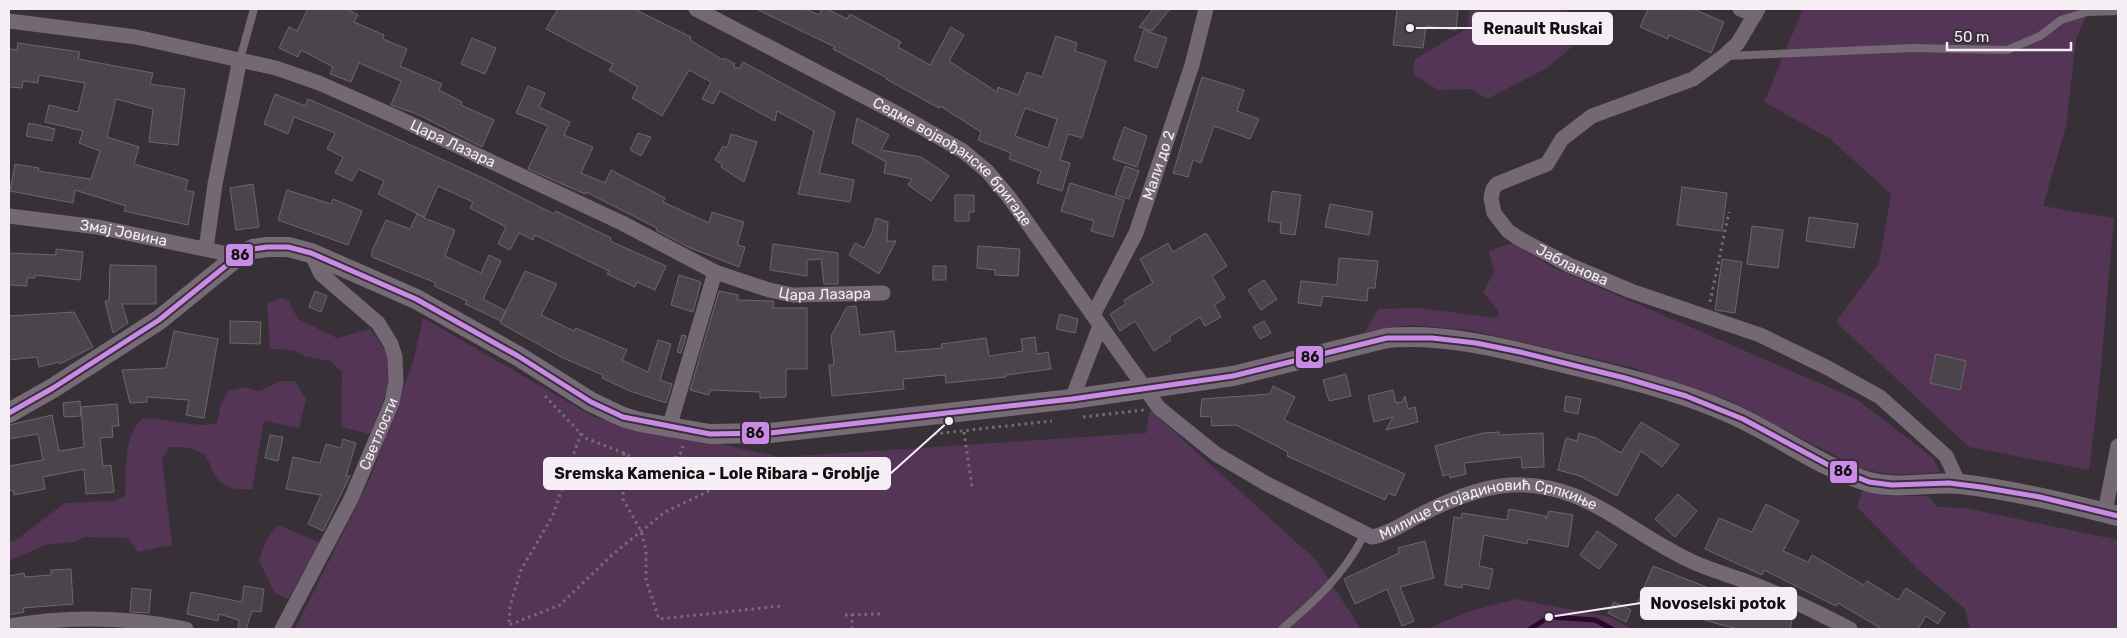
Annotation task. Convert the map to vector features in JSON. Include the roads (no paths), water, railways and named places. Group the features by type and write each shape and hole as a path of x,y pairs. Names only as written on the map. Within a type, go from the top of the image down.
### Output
{"street":[{"name":"Седме војвођанске бригаде","path":"696,9 866,97 963,151 987,171 1009,197 1144,388"},
{"name":"Мали до 2","path":"1072,398 1097,320 1136,233 1192,65 1206,9"},
{"path":"1740,9 1757,12"},
{"name":"Јабланова","path":"1757,12 1738,43 1693,79 1592,116 1562,139 1547,164 1497,184 1493,189 1491,198 1494,213 1508,232 1539,250 1631,291 1760,335 1826,366 1880,397 1946,456 1959,484"},
{"name":"Цара Лазара","path":"9,21 136,37 240,59 318,82 622,223 715,272 769,290 793,295 820,296 883,293"},
{"path":"206,249 215,184 240,59"},
{"name":"Змај Јовина","path":"9,216 98,228 238,256"},
{"path":"9,413 53,388 159,320 238,256 253,249 267,246 288,247 311,253 424,304 518,356 598,405 640,422 710,434 753,434 960,412 1233,376 1387,338 1412,336 1468,341 1629,378 1726,411 1836,468 1871,482 1903,486 1959,484 2111,514 2118,446"},
{"name":"Светлости","path":"282,629 354,492 392,402 396,382 396,357 391,344 378,323 321,274 311,253"},
{"path":"669,428 715,272"},
{"name":"Милице Стојадиновић Српкиње","path":"1144,388 1166,414 1216,454 1364,535 1380,536 1446,502 1480,491 1516,485 1564,491 1595,503 1644,536 1692,562 1759,586 1850,629"},
{"path":"9,626 76,620 114,620 186,629"}],"lane":[{"path":"240,59 254,9"},
{"path":"1724,56 1912,48 2007,50 2040,36 2061,20 2088,12 2118,11"},
{"path":"1282,629 1316,600 1346,568 1364,535"}],"waterway":[{"path":"1530,629 1549,617 1595,620 1612,629"}],"place":[{"name":"Renault Ruskai","path":"1410,28"},
{"name":"Sremska Kamenica - Lole Ribara - Groblje","path":"949,421"},
{"name":"Novoselski potok","path":"1549,617"}]}
